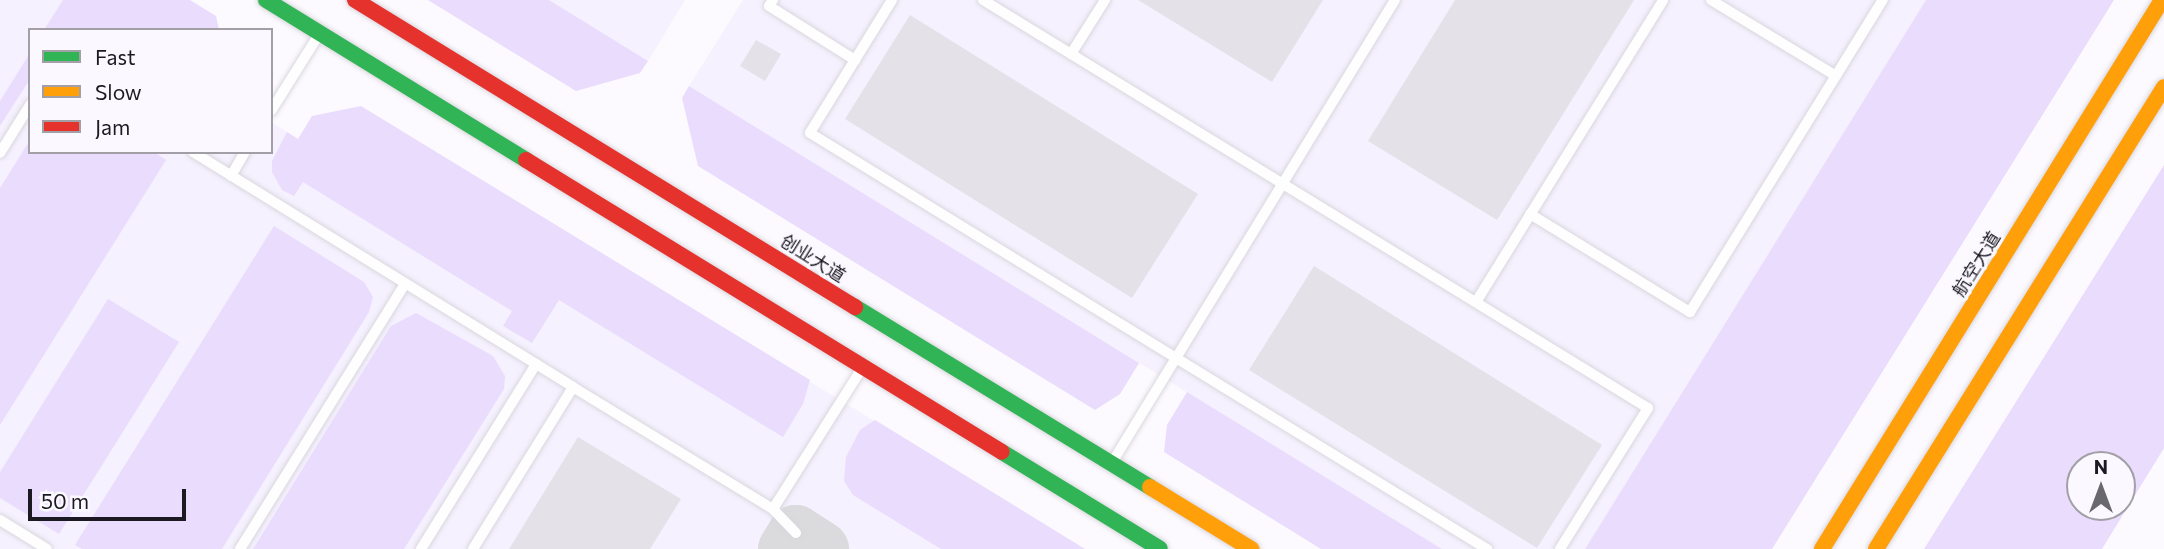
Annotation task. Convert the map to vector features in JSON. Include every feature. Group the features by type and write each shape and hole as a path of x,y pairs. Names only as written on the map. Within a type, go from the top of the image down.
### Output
{"main road":[{"path":"266,0 1160,549"},
{"name":"创业大道","path":"355,0 1251,549"},
{"name":"航空大道","path":"1822,549 2162,0"},
{"path":"1876,549 2164,87"}],"lane":[{"path":"773,0 769,6 855,60"},
{"path":"892,0 810,133 1487,549"},
{"path":"984,0 1648,408 1560,549"},
{"path":"1071,54 1105,0"},
{"path":"1112,464 1395,0"},
{"path":"1476,302 1663,0"},
{"path":"1711,0 1836,76"},
{"path":"1530,214 1690,312 1883,0"},
{"path":"273,108 320,33"},
{"path":"0,153 28,108"},
{"path":"196,154 773,509 796,533"},
{"path":"231,176 245,154"},
{"path":"240,549 405,284"},
{"path":"421,549 536,364"},
{"path":"773,509 863,367"},
{"path":"472,549 573,387"},
{"path":"0,520 47,549"}],"shaded area":[{"path":"0,0 74,0 119,28 28,28 28,154 273,154 273,123 298,139 631,273 1085,549 0,549"},
{"path":"63,0 190,0 216,16 219,28 45,28"},
{"path":"428,0 549,0 648,61 640,73 576,91"},
{"path":"549,0 685,0 648,61"},
{"path":"743,0 1926,0 1585,549 1442,549 689,86"},
{"path":"1926,0 2114,0 1772,549 1585,549"},
{"path":"28,56 28,82 0,126 0,101"},
{"path":"689,86 1139,363 1120,394 1095,410 698,166 682,98"},
{"path":"361,106 810,380 803,404 783,437 559,300 532,343 503,326 512,311 303,182 294,196 282,190 272,172 272,161 287,132 298,139 312,116"},
{"path":"28,143 28,154 157,154 166,160 0,425 0,188"},
{"path":"2164,165 2164,448 2136,494 2136,451 2066,451 2066,521 2119,521 2102,549 1924,549"},
{"path":"274,226 364,282 373,297 369,312 222,549 82,549 75,545"},
{"path":"108,299 179,342 59,534 0,498 0,472"},
{"path":"416,313 493,356 505,376 504,389 404,549 253,549 391,326"},
{"path":"1187,392 1442,549 1321,549 1164,452 1167,425"},
{"path":"875,420 1085,549 941,549 853,495 844,481 846,457 860,430"}],"building":[{"path":"1138,0 1323,0 1272,82"},
{"path":"1455,0 1634,0 1497,220 1368,141"},
{"path":"910,15 1198,194 1132,298 845,119"},
{"path":"756,40 781,54 765,81 740,66"},
{"path":"1314,266 1602,445 1537,548 1249,370"},
{"path":"578,437 681,499 650,549 509,549"}],"taxiway":[{"path":"786,549 796,533 821,549"}],"traffic: fast":[{"path":"266,0 526,160"},
{"path":"855,307 1150,487"},
{"path":"1002,452 1160,549"}],"traffic: slow":[{"path":"1822,549 2162,0"},
{"path":"1876,549 2164,87"},
{"path":"1150,487 1251,549"}],"traffic: jam":[{"path":"355,0 855,307"},
{"path":"526,160 1002,452"}]}
